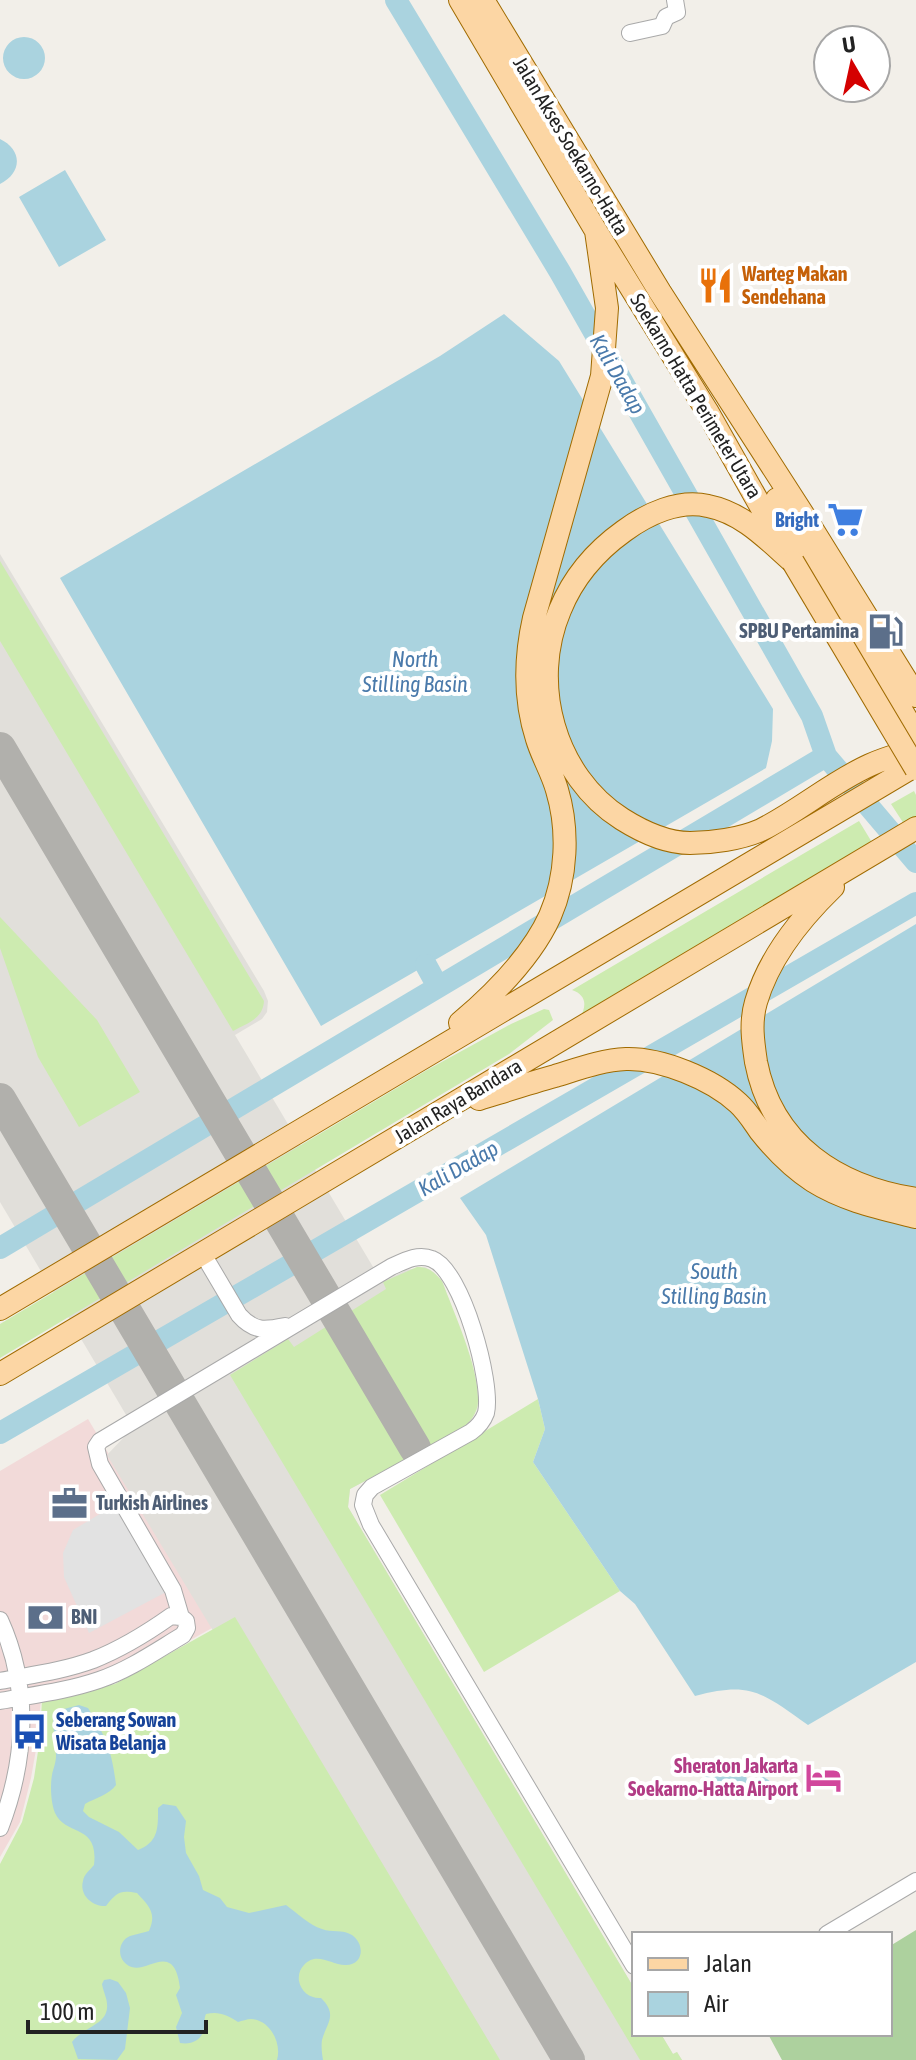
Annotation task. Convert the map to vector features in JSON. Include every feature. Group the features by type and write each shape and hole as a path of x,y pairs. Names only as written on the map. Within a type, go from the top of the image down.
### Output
{"main road":[{"name":"Jalan Akses Soekarno-Hatta","path":"460,0 596,231"},
{"name":"Jalan Akses Soekarno-Hatta","path":"483,0 660,292"},
{"path":"414,1063 496,991 529,951 550,916 564,863 562,812 557,790 538,742 529,703 528,646 602,376 607,308 596,231"},
{"name":"Soekarno Hatta Perimeter Utara","path":"596,231 800,558"},
{"path":"0,1309 916,767 800,558 660,292"},
{"path":"660,292 916,696"},
{"path":"916,735 800,558 747,521 708,505 661,510 634,523 612,539 574,583 560,609 549,644 547,693 550,714 566,758 591,793 609,811 652,835 687,843 726,840 759,831 869,765 916,749"},
{"name":"Jalan Raya Bandara","path":"0,1374 911,831"},
{"path":"866,859 823,897 795,928 774,958 755,1003 753,1038 765,1092 785,1129 798,1145 851,1182 894,1196 916,1199"},
{"path":"444,1110 597,1063 627,1059 652,1061 720,1089 750,1116 780,1154 812,1180 858,1203 916,1217"}],"street":[{"path":"630,33 662,26 666,17 677,12 675,0"},
{"path":"203,1254 246,1324 271,1329 299,1322"},
{"path":"0,1701 73,1688 114,1674 183,1635 187,1625 181,1617 173,1590 100,1464 96,1447 100,1441 391,1267 414,1257 438,1262 449,1274 476,1334 487,1403 483,1420 471,1432 372,1487 365,1495 364,1510 632,1963"},
{"path":"8,1680 93,1660 171,1616 181,1617"},
{"path":"0,1620 14,1659 8,1680"},
{"path":"0,1828 18,1772 22,1739 21,1697 8,1680"},
{"path":"0,1707 0,1720"},
{"path":"830,1932 916,1881"}],"shaded area":[{"path":"0,554 264,991 268,1001 267,1012 262,1019 235,1035 382,1282 406,1270 425,1267 442,1281 472,1363 478,1402 474,1415 459,1431 350,1489 348,1507 632,1985 632,2036 662,2036 673,2054 677,2052 682,2060 472,2060 107,1455 135,1430 0,1202"},
{"path":"88,1419 212,1628 115,1682 41,1698 38,1738 20,1822 0,1857 0,1471"},
{"path":"115,1505 168,1591 89,1633 64,1577 63,1553 73,1530"}],"green space":[{"path":"0,561 264,1001 261,1012 249,1023 233,1031 0,641"},
{"path":"914,791 916,817 904,824 891,804"},
{"path":"859,821 873,844 579,1019 584,1002 581,995 572,990"},
{"path":"0,917 97,1020 140,1092 79,1127 38,1057 0,948"},
{"path":"544,1009 549,1010 553,1020 509,1054 0,1358 0,1324 427,1070"},
{"path":"417,1267 431,1271 442,1281 465,1340 478,1401 476,1410 459,1431 350,1489 348,1507 632,1985 632,2036 662,2036 673,2054 677,2052 682,2060 640,2060 230,1375 288,1339 294,1347 386,1289 383,1282"},
{"path":"538,1399 545,1429 533,1462 620,1591 484,1672 380,1495"},
{"path":"235,1617 500,2060 0,2060 0,1864 22,1822 34,1778 42,1699 115,1684"},
{"path":"916,1930 916,2060 782,2060 769,2036 892,2036 892,1945"}],"water":[{"path":"24,37 39,43 45,58 39,73 24,79 9,73 3,58 9,43"},
{"path":"0,139 13,149 17,162 13,174 0,184"},
{"path":"65,170 106,240 59,267 19,197"},
{"name":"North Stilling Basin","path":"504,314 559,361 773,709 772,741 766,768 321,1026 60,578 440,356"},
{"name":"South Stilling Basin","path":"916,924 916,1662 808,1725 756,1693 730,1690 695,1696 635,1604 620,1591 533,1462 545,1429 538,1399 486,1235 460,1198"},
{"path":"79,1705 88,1708 104,1736 116,1785 106,1794 85,1804 83,1811 89,1817 119,1832 138,1850 154,1838 158,1808 163,1804 176,1806 186,1821 186,1853 203,1890 220,1898 227,1907 249,1913 286,1905 317,1927 348,1933 356,1939 361,1949 356,1962 345,1965 314,1959 304,1965 300,1972 299,1981 304,1991 321,1998 329,2009 330,2019 322,2042 323,2060 277,2060 276,2040 264,2023 251,2019 238,2022 219,2013 206,2014 202,2035 196,2041 180,2043 176,2027 182,2013 176,1995 180,1988 173,1966 161,1962 134,1968 122,1959 120,1950 126,1938 149,1931 152,1919 150,1910 137,1893 119,1893 106,1906 88,1899 82,1886 94,1865 92,1843 87,1836 60,1820 55,1813 51,1794 56,1756 53,1718 64,1709"},
{"path":"723,1762 740,1767 746,1775 746,1792 739,1792 737,1800 707,1793 710,1783 704,1781 706,1767"},
{"path":"762,1776 772,1786 765,1796 752,1793 754,1780"},
{"path":"110,1979 118,1982 126,1993 130,2008 125,2049 117,2060 78,2059 72,2042 104,2017 107,2004 102,1984"}],"waterway":[{"name":"Kali Dadap","path":"396,0 560,272 812,716 826,756 916,862"},
{"name":"Kali Dadap","path":"0,1248 826,756"},
{"name":"Kali Dadap","path":"0,1433 916,903"},
{"name":"Kali Dadap","path":"426,965 438,987"}],"taxiway":[{"path":"0,748 415,1448"},
{"path":"0,1099 569,2060"}],"place":[{"name":"Warteg Makan Sendehana","path":"716,285"},
{"name":"Bright","path":"845,520"},
{"name":"SPBU Pertamina","path":"885,631"},
{"name":"Turkish Airlines","path":"70,1503"},
{"name":"BNI","path":"45,1617"},
{"name":"Seberang Sowan Wisata Belanja","path":"30,1732"},
{"name":"Sheraton Jakarta Soekarno-Hatta Airport","path":"824,1778"}]}
